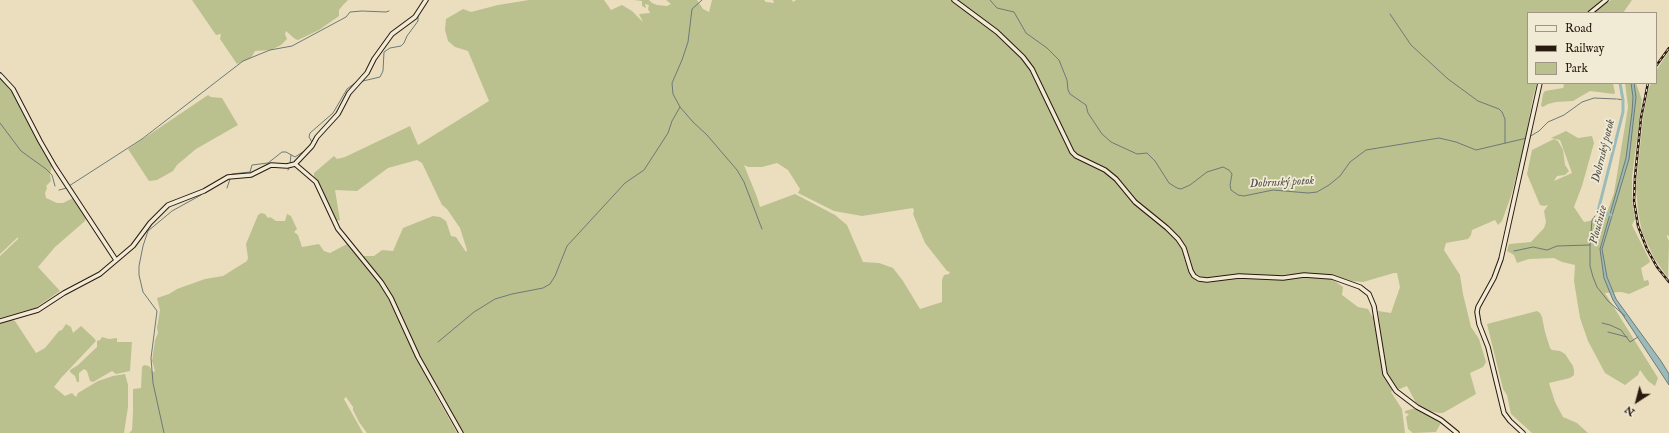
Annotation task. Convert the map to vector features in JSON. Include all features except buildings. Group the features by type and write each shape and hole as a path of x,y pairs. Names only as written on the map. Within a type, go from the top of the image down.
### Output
{"street":[{"path":"0,321 38,310 64,293 100,274 133,246 154,218 168,205 204,191 228,177 251,175 272,165 287,166 295,164 308,151 338,114 349,93 367,73 374,59 392,34 415,17 426,0"},
{"path":"954,0 996,32 1023,57 1032,69 1072,152 1076,156 1105,170 1116,179 1135,202 1168,228 1184,248 1194,276 1199,279 1208,280 1239,276 1283,278 1304,275 1332,277 1360,287 1369,294 1374,306 1385,374 1396,391 1417,407 1441,420 1457,433"},
{"path":"1591,12 1606,0"},
{"path":"0,75 13,89 55,167 116,260"},
{"path":"1523,433 1504,413 1488,347 1479,324 1477,312 1478,307 1494,278 1501,259 1540,84"},
{"path":"295,164 316,182 338,229 381,282 391,298 418,357 461,433"}],"green space":[{"path":"192,0 348,0 339,10 339,16 319,30 298,40 286,31 285,34 287,39 281,45 271,50 255,51 251,58 237,64 220,39 221,34 216,35"},
{"path":"529,0 604,0 611,10 622,5 632,11 643,22 639,14 650,13 648,9 649,5 645,4 646,8 642,6 642,1 634,0 649,0 657,5 667,6 671,4 666,0 697,0 703,9 709,12 712,0 764,0 766,2 774,3 773,0 792,0 793,2 796,0 951,0 995,33 1022,58 1031,70 1075,157 1105,172 1115,180 1134,203 1177,240 1182,249 1189,272 1193,277 1207,282 1239,278 1270,280 1304,277 1332,279 1343,287 1342,295 1358,307 1368,309 1375,321 1384,376 1393,390 1391,392 1402,409 1405,433 461,433 422,362 391,295 363,258 364,256 374,256 382,250 393,251 403,228 433,216 440,217 446,221 451,236 456,237 466,252 467,250 460,228 447,209 442,205 422,163 417,160 388,168 357,191 335,190 340,220 336,221 320,185 314,176 314,173 334,156 337,159 345,157 410,126 418,145 489,101 468,51 455,47 448,41 445,30 446,19 463,9 471,12 498,5","holes":["777,163 788,170 800,189 798,193 834,211 862,216 913,208 913,214 925,243 947,271 950,272 949,274 944,275 942,280 942,302 920,309 903,281 893,268 879,263 863,262 847,225 835,215 795,194 760,207 744,165 748,167 762,167"]},
{"path":"957,0 1602,0 1586,12 1527,12 1527,84 1537,84 1524,147 1511,196 1502,221 1498,225 1495,220 1472,230 1468,239 1446,243 1444,250 1460,275 1471,327 1479,339 1486,362 1483,367 1470,373 1476,394 1443,413 1429,411 1416,403 1407,386 1397,390 1387,375 1378,311 1391,313 1400,287 1397,273 1363,282 1352,281 1332,275 1304,273 1270,276 1239,274 1207,279 1195,274 1192,270 1185,248 1169,226 1136,201 1106,169 1074,151 1034,69 1024,56 998,30"},
{"path":"1611,0 1632,0 1624,12 1595,12"},
{"path":"1669,51 1668,278 1654,258 1642,232 1638,212 1636,187 1643,118 1651,84 1657,84 1657,69"},
{"path":"0,76 10,86 52,166 50,174 51,181 46,186 46,198 57,203 63,203 73,198 86,218 85,221 55,247 38,267 60,291 35,308 0,318 0,256 18,239 18,237 0,254"},
{"path":"1563,84 1613,84 1615,93 1590,91 1573,101 1556,102 1543,107 1541,106 1545,91 1563,88"},
{"path":"1625,84 1636,84 1642,100 1632,177 1632,201 1635,219 1632,225 1650,261 1641,268 1644,281 1648,280 1649,285 1629,294 1621,292 1605,293 1658,378 1655,386 1648,381 1640,370 1638,375 1625,385 1605,373 1588,341 1580,318 1574,281 1575,265 1562,262 1554,258 1529,259 1517,263 1514,255 1507,251 1509,244 1531,242 1544,228 1546,222 1544,211 1548,205 1540,205 1527,174 1532,150 1554,139 1558,141 1563,150 1565,165 1569,171 1565,175 1557,176 1554,181 1572,173 1560,140 1551,138 1566,131 1578,138 1592,136 1594,143 1582,186 1574,207 1584,222 1605,218 1614,193 1628,107"},
{"path":"208,95 211,97 222,98 238,125 196,149 177,165 173,171 157,180 149,181 128,149"},
{"path":"261,213 276,221 285,221 287,214 291,216 297,229 294,232 298,235 302,247 319,244 324,251 330,253 347,244 383,288 432,388 457,433 367,433 359,422 353,407 346,397 344,399 363,433 129,433 132,430 133,389 141,388 142,367 144,365 149,366 153,372 155,371 152,361 155,340 158,333 157,328 160,310 157,298 205,279 223,276 247,261 246,244 258,215"},
{"path":"1537,311 1542,317 1550,348 1565,354 1573,366 1574,371 1574,375 1570,378 1549,383 1555,402 1563,417 1577,423 1588,433 1532,433 1511,414 1507,395 1503,389 1487,324"},
{"path":"13,320 36,353 45,348 66,324 71,327 73,333 81,326 94,338 96,341 54,387 65,396 72,393 76,397 78,393 98,381 125,374 128,385 128,407 124,433 0,433 0,323"},
{"path":"102,337 109,339 117,338 117,342 132,342 130,371 116,374 112,371 93,382 90,381 87,371 84,369 79,373 79,382 77,382 75,376 70,372 70,370 78,365 97,347 97,341"},
{"path":"1415,408 1441,423 1436,432 1413,433 1408,429 1406,417 1409,414 1405,413 1405,411"}],"water":[{"path":"1631,84 1634,84 1636,97 1629,159 1602,249 1607,277 1616,299 1661,361 1669,374 1669,385 1613,300 1604,278 1600,249 1626,158 1633,97"}],"waterway":[{"path":"438,342 474,312 495,299 543,288 550,284 555,276 567,246 625,183 644,170 668,133 672,121 680,107 673,94 672,83 688,42 692,9 702,0"},
{"name":"Dobrnský potok","path":"990,0 997,8 1014,12 1026,33 1047,48 1059,60 1067,80 1070,94 1086,105 1088,113 1102,134 1111,142 1137,154 1147,153 1155,161 1169,183 1177,188 1181,189 1190,185 1207,172 1223,167 1229,170 1232,174 1230,185 1231,190 1238,195 1244,196 1273,190 1308,193 1317,192 1340,176 1350,162 1366,150 1439,138 1456,142 1476,150 1527,138"},
{"path":"69,186 142,139 243,61 270,50 292,46 346,17 350,12 389,11"},
{"path":"1390,14 1411,45 1448,79 1478,101 1499,109 1502,112 1505,119 1505,143"},
{"name":"Dobrnský potok","path":"363,81 380,77 383,71 384,52 390,48 401,46 404,43 407,36 418,21 418,15"},
{"name":"Dobrnský potok","path":"310,146 312,142 309,137 310,133 333,113 347,89 355,83"},
{"name":"Dobrnský potok","path":"1611,215 1598,211 1623,112 1623,100 1620,84"},
{"name":"Dobrnský potok","path":"1529,137 1539,131 1548,122 1564,115 1582,102 1594,98 1616,99"},
{"name":"Dobrnský potok","path":"1617,99 1623,100"},
{"path":"680,107 707,135 737,170 744,182 762,229"},
{"path":"0,123 21,151 52,175 55,186"},
{"name":"Dobrnský potok","path":"232,174 250,172 252,165 268,163 282,152 286,152 295,157 306,150"},
{"path":"290,164 291,155"},
{"name":"Dobrnský potok","path":"227,188 230,179"},
{"path":"59,190 67,188"},
{"name":"Dobrnský potok","path":"164,433 153,383 151,358 157,311 143,292 139,275 139,266 148,231 172,211 201,195"},
{"name":"Dobrnský potok","path":"1595,216 1592,220 1590,245 1590,266 1593,277 1597,287 1608,301 1625,316"},
{"name":"Ploučnice","path":"1514,251 1533,247 1547,250 1557,246 1590,245"},
{"path":"1602,323 1621,330 1630,342 1638,337"},
{"path":"1608,332 1627,337"}],"railway":[{"path":"1657,65 1669,48"},
{"path":"1648,84 1641,118 1634,201 1638,226 1647,249 1657,267 1669,282"}]}
